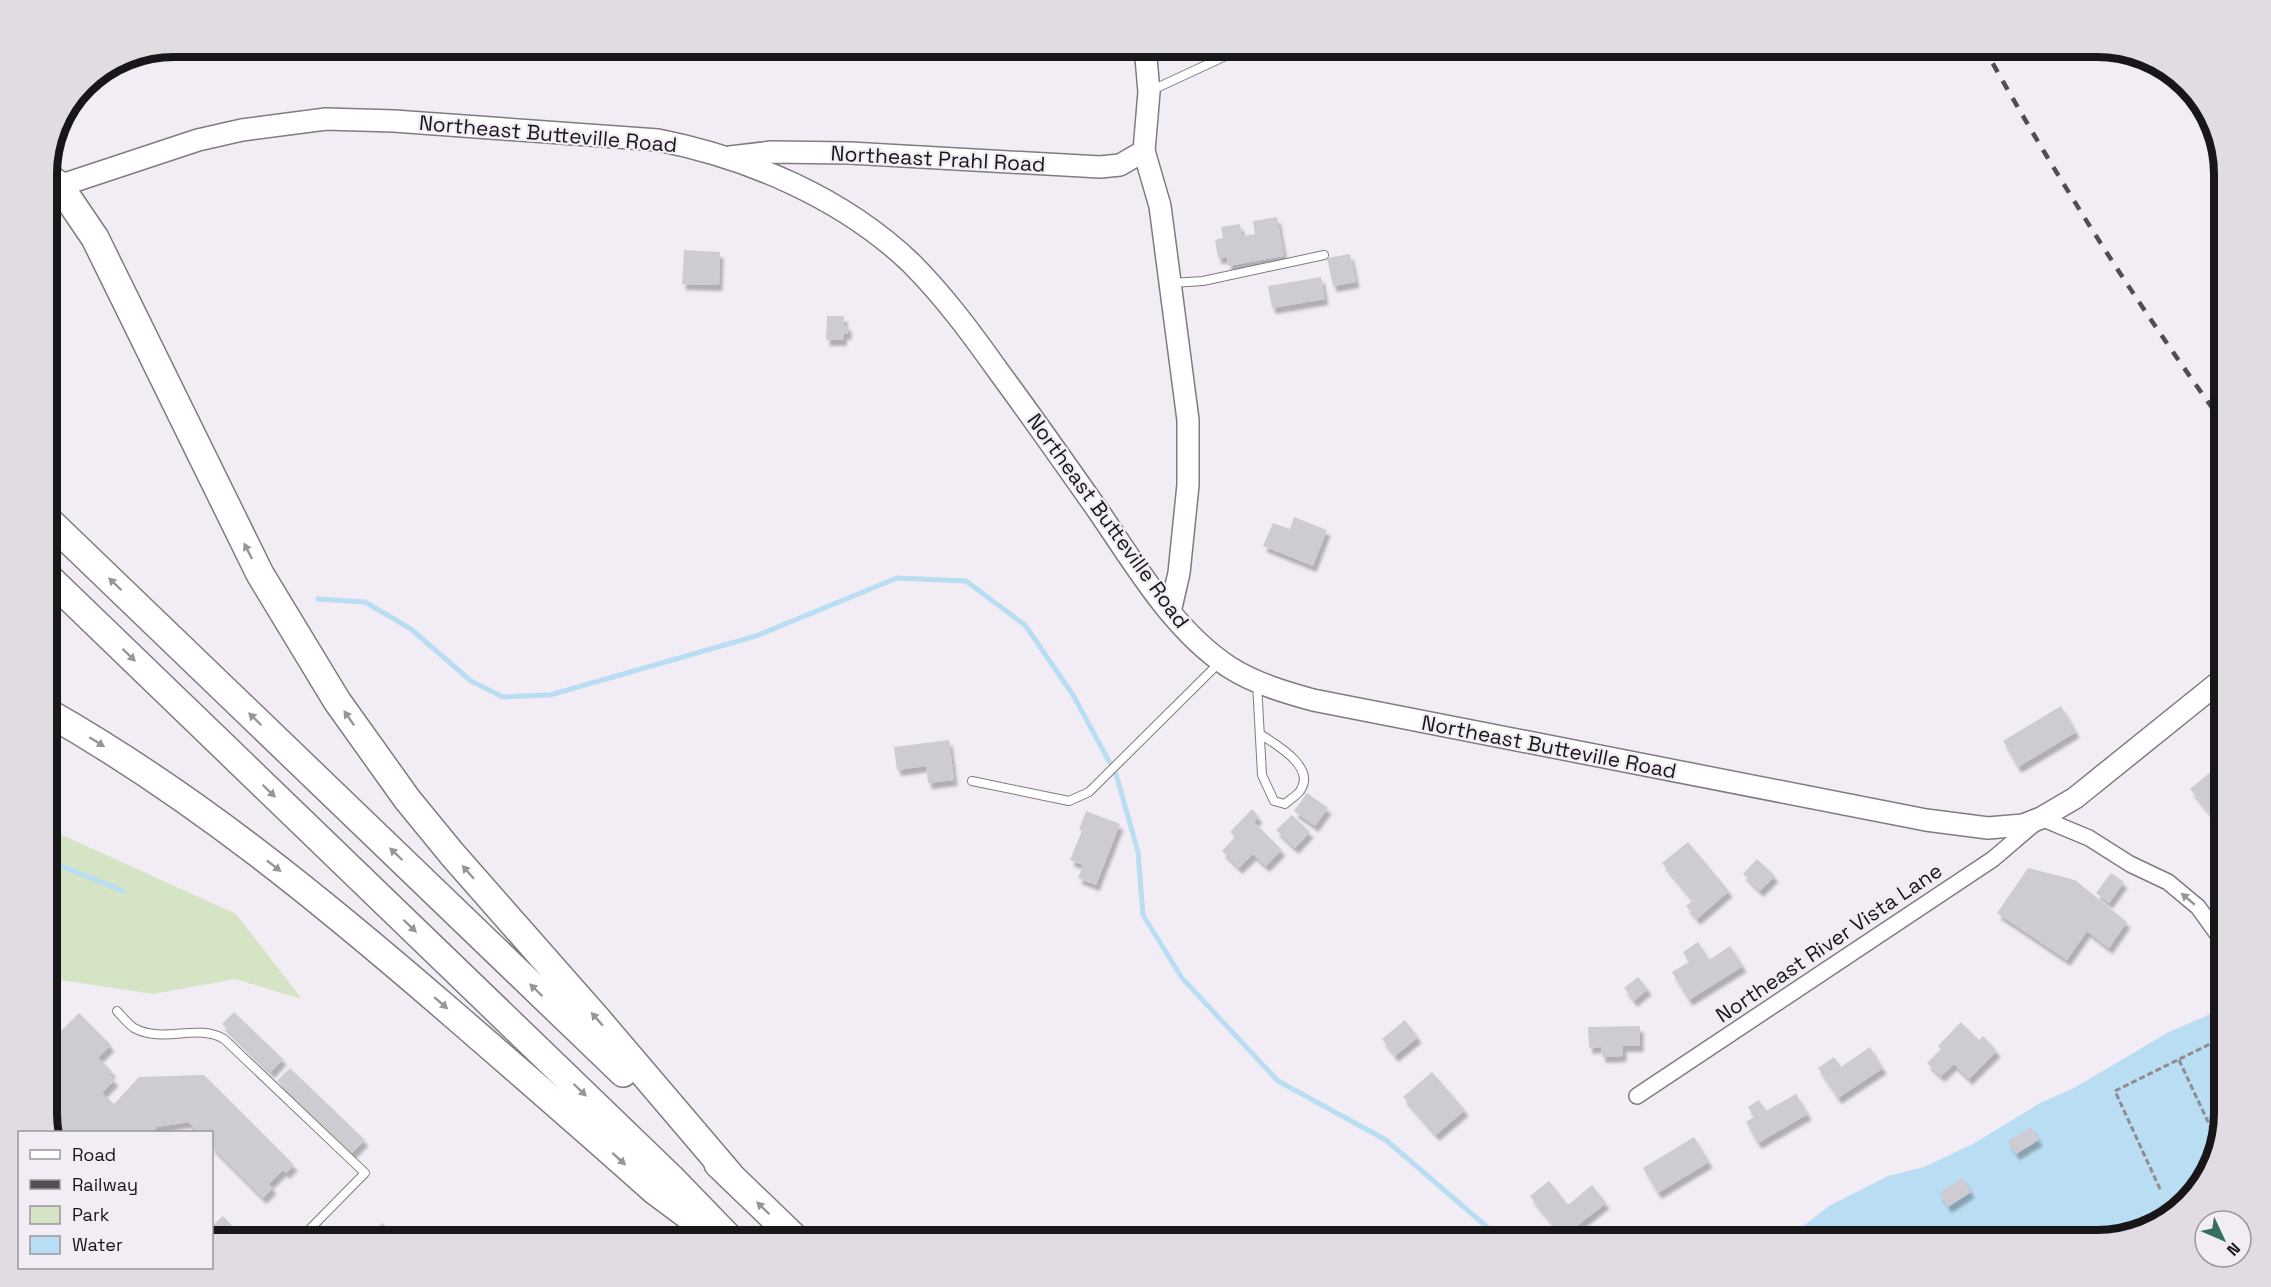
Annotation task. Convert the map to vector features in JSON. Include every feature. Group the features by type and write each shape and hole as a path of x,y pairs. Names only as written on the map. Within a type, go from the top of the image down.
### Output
{"highway":[{"path":"57,191 95,238 260,574 337,701 407,799 452,854 730,1175"},
{"path":"57,528 787,1230"},
{"path":"57,586 671,1178 721,1230"},
{"path":"57,589 71,600"},
{"path":"57,718 132,764 261,855 413,980 656,1191 709,1230"}],"street":[{"path":"1146,57 1149,92 1144,151 1160,206 1188,420 1188,484 1179,573 1170,612"},
{"name":"Northeast Butteville Road","path":"57,182 198,140 252,128 326,118 658,140 691,146 727,157 796,186 850,216 891,246 928,281 975,338 1152,588 1170,612 1197,641 1221,661 1257,682 1286,693 1348,708 1926,820 1988,828 2023,825 2041,818 2075,798 2214,686"},
{"name":"Northeast Prahl Road","path":"727,157 772,152 850,153 1100,168 1120,165 1144,151"},
{"path":"2041,818 2089,838 2130,864 2168,882 2198,907 2214,930"},
{"name":"Northeast River Vista Lane","path":"1637,1096 1993,859 2041,818"}],"lane":[{"path":"1149,92 1223,57"},
{"path":"1170,283 1203,281 1323,255"},
{"path":"972,781 1069,801 1089,792 1221,661"},
{"path":"1257,682 1262,775 1274,801 1285,804 1300,790 1303,782 1302,772 1294,757 1260,734"},
{"path":"117,1011 134,1028 155,1035 214,1033 224,1039 364,1173 309,1230"}],"path":[{"path":"2160,1189 2115,1091 2214,1042"},
{"path":"2179,1059 2212,1131"}],"green space":[{"path":"57,833 236,914 302,999 235,979 153,994 57,980"}],"water":[{"path":"2214,1012 2213,1128 2205,1158 2190,1184 2168,1206 2142,1221 2112,1229 2097,1230 1798,1230 1829,1206 1888,1176 1924,1167 1971,1145 2040,1103 2074,1088 2167,1033"}],"building":[{"path":"1277,217 1284,256 1228,266 1227,257 1218,258 1215,240 1223,238 1221,227 1240,224 1242,236 1255,234 1253,221"},
{"path":"684,250 720,252 719,285 682,284"},
{"path":"1350,254 1356,282 1333,286 1327,258"},
{"path":"1321,277 1325,299 1272,308 1268,286"},
{"path":"827,316 844,316 844,325 848,325 848,334 844,333 843,340 826,340"},
{"path":"1294,517 1327,530 1313,566 1263,546 1273,523 1290,529"},
{"path":"2061,706 2076,732 2018,767 2003,741"},
{"path":"949,740 954,780 928,783 926,766 897,770 894,747"},
{"path":"2214,769 2214,819 2190,789"},
{"path":"1307,793 1328,808 1315,826 1294,811"},
{"path":"1252,809 1259,817 1254,822 1282,850 1266,866 1253,854 1239,868 1222,851 1235,837 1230,832"},
{"path":"1086,811 1120,824 1096,885 1078,878 1083,865 1070,860 1082,831 1079,830"},
{"path":"1292,815 1310,832 1295,848 1276,830"},
{"path":"1688,842 1729,891 1697,919 1686,906 1693,900 1662,863"},
{"path":"1757,859 1775,876 1760,891 1743,874"},
{"path":"2028,868 2075,880 2127,922 2109,948 2087,931 2067,960 1997,913"},
{"path":"2111,873 2124,882 2109,903 2096,893"},
{"path":"1698,942 1709,960 1730,946 1743,966 1689,1000 1672,972 1689,962 1683,952"},
{"path":"1638,977 1648,989 1634,1001 1624,988"},
{"path":"234,1012 283,1059 271,1072 222,1024"},
{"path":"79,1013 111,1045 98,1058 112,1071 109,1074 115,1080 102,1093 114,1104 139,1077 204,1075 294,1165 286,1173 283,1170 269,1184 273,1188 263,1198 213,1148 213,1131 197,1131 188,1122 157,1127 153,1131 58,1131 57,1029 60,1032"},
{"path":"1405,1020 1418,1037 1395,1056 1382,1039"},
{"path":"1961,1022 1979,1040 1983,1036 1997,1051 1969,1079 1954,1064 1941,1076 1927,1063 1941,1049 1938,1046"},
{"path":"1640,1026 1640,1046 1623,1046 1623,1056 1602,1057 1601,1047 1589,1048 1588,1027"},
{"path":"1870,1047 1883,1068 1838,1098 1818,1068 1834,1057 1841,1067"},
{"path":"290,1068 365,1140 351,1154 277,1081"},
{"path":"1432,1072 1465,1110 1436,1135 1403,1097"},
{"path":"1796,1094 1808,1114 1758,1143 1746,1122 1754,1117 1748,1107 1759,1100 1766,1111"},
{"path":"2031,1127 2039,1140 2016,1154 2008,1141"},
{"path":"1694,1137 1709,1162 1658,1193 1643,1168"},
{"path":"1963,1178 1971,1192 1948,1207 1939,1193"},
{"path":"1549,1181 1568,1205 1592,1185 1606,1203 1572,1230 1557,1230 1530,1196"},
{"path":"223,1216 236,1230 213,1230 213,1225"},
{"path":"382,1223 390,1230 375,1230"}],"waterway":[{"path":"318,599 365,602 411,629 471,681 503,697 550,695 756,636 897,578 966,581 1025,625 1073,695 1116,774 1138,852 1143,915 1182,978 1278,1081 1386,1140 1490,1230"},
{"path":"57,864 123,891"}],"railway":[{"path":"1989,57 2098,239 2214,410"}]}
